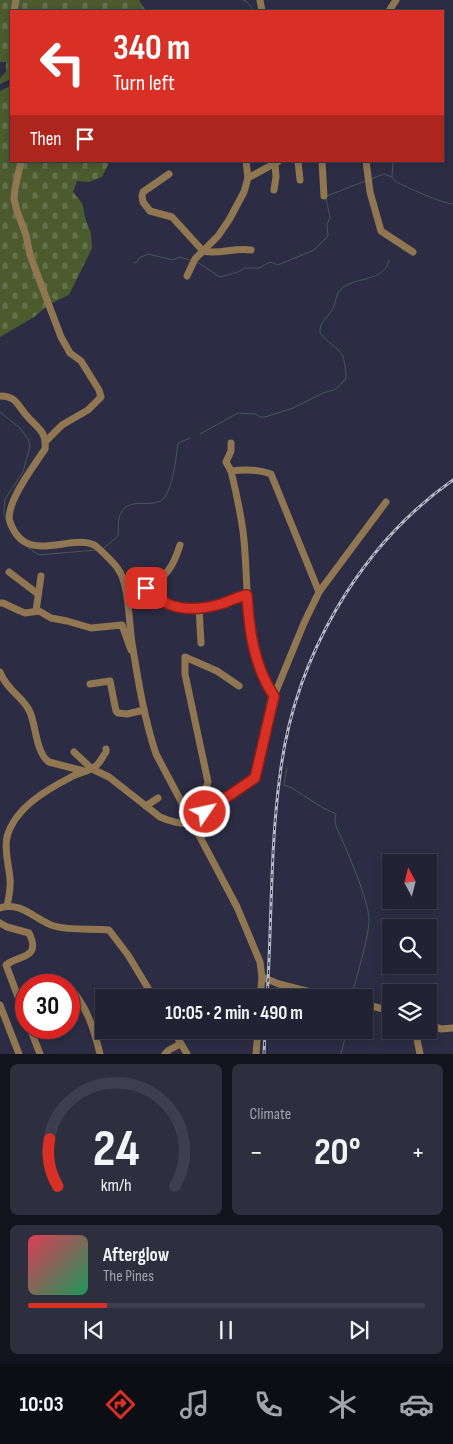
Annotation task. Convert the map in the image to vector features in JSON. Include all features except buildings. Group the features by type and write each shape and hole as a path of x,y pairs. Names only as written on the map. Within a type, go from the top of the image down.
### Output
{"street":[{"path":"21,162 14,200 16,211 26,235 30,255 66,348 82,362 99,390 101,397 88,410 62,425 46,441"},
{"path":"187,276 196,259 218,236 229,220 244,192 248,178 246,162"},
{"path":"248,178 275,162 276,177 274,190"},
{"path":"298,162 300,180"},
{"path":"322,162 324,196"},
{"path":"366,162 374,208 381,231 413,252"},
{"path":"169,174 143,192 143,202 152,212 172,217 203,250 210,252 237,249 250,250"},
{"path":"0,396 7,396 18,404 46,441 45,448 18,491 11,506 8,513 9,521 16,533 23,540 32,544 49,547 66,543 94,545 118,569 124,581 144,710 156,754 237,907 256,952 262,978 261,989"},
{"path":"231,443 232,451 226,462 232,471 243,532 247,595 254,648 266,685 274,696"},
{"path":"232,471 243,469 260,470 271,474 319,592"},
{"path":"0,672 8,688 24,702 30,712 44,759 49,762 88,770 109,777 160,817 183,824 194,824 205,812 255,778 274,696 304,622 319,592 386,502"},
{"path":"180,544 168,573 162,579 146,588 170,606 181,608 199,608 224,603 238,596 247,595"},
{"path":"10,572 38,594"},
{"path":"36,611 41,576"},
{"path":"0,604 3,603 25,612 36,611 50,618 67,620 91,628 122,625 128,646 135,657"},
{"path":"199,608 201,643"},
{"path":"205,812 204,794 208,782 185,674 185,657 217,672 239,686"},
{"path":"90,684 110,681 116,711 121,715 144,710"},
{"path":"106,749 102,758 88,770 74,775 41,795 15,819 7,842 10,888 4,907 27,911 53,926 108,930 128,956 148,989"},
{"path":"74,752 88,770"},
{"path":"146,806 158,798"},
{"path":"0,923 29,933 30,937 32,948 30,954 6,965 15,989"},
{"path":"262,978 298,989"},
{"path":"80,1003 89,1015 100,1054"},
{"path":"0,1004 19,1054"},
{"path":"437,1027 453,1028"},
{"path":"34,1039 40,1054"},
{"path":"178,1039 187,1054"},
{"path":"256,1054 257,1039"},
{"path":"418,1039 420,1054"},
{"path":"165,1054 180,1044"}],"green space":[{"path":"0,0 139,0 145,10 10,10 10,79 0,84 0,78 6,72 6,62 0,62"},
{"path":"10,86 10,162 19,162 13,193 47,306 34,317 0,337 0,91"},
{"path":"23,162 110,162 102,177 89,182 77,181 73,192 82,203 91,233 92,248 69,295 50,304 16,203"}],"waterway":[{"path":"243,0 253,10"},
{"path":"393,162 392,177 395,181 433,198 453,204"},
{"path":"371,179 384,174 392,177"},
{"path":"327,196 365,181"},
{"path":"197,262 220,277 245,268 259,268 270,262 278,265 314,250 328,236 327,225 330,217 326,199"},
{"path":"134,263 139,258 148,254 173,260 179,257 190,260"},
{"path":"200,434 238,413 256,414 260,417 265,417 293,408 323,393 334,390 342,383 346,378 344,360 339,351 320,333 321,326 332,310 341,289 354,282 375,276 386,267 389,260"},
{"path":"0,412 20,428 28,439 30,446 23,472 5,499 4,513 8,526"},
{"path":"104,548 118,536 119,518 125,508 129,505 153,503 163,499 172,481 178,443 190,438"},
{"path":"26,546 39,555 96,550"},
{"path":"287,768 284,785 336,814 336,826 366,901 369,922 368,931 353,989"},
{"path":"341,1054 345,1039"}],"railway":[{"path":"268,989 273,858 280,775 288,732 300,690 316,649 336,610 360,572 388,538 419,507 453,480"},
{"path":"264,1054 265,1039"}],"route":[{"path":"146,588 160,601 170,606 181,608 209,607 224,603 238,596 247,595 254,648 266,685 274,696 255,778 205,812"}]}
